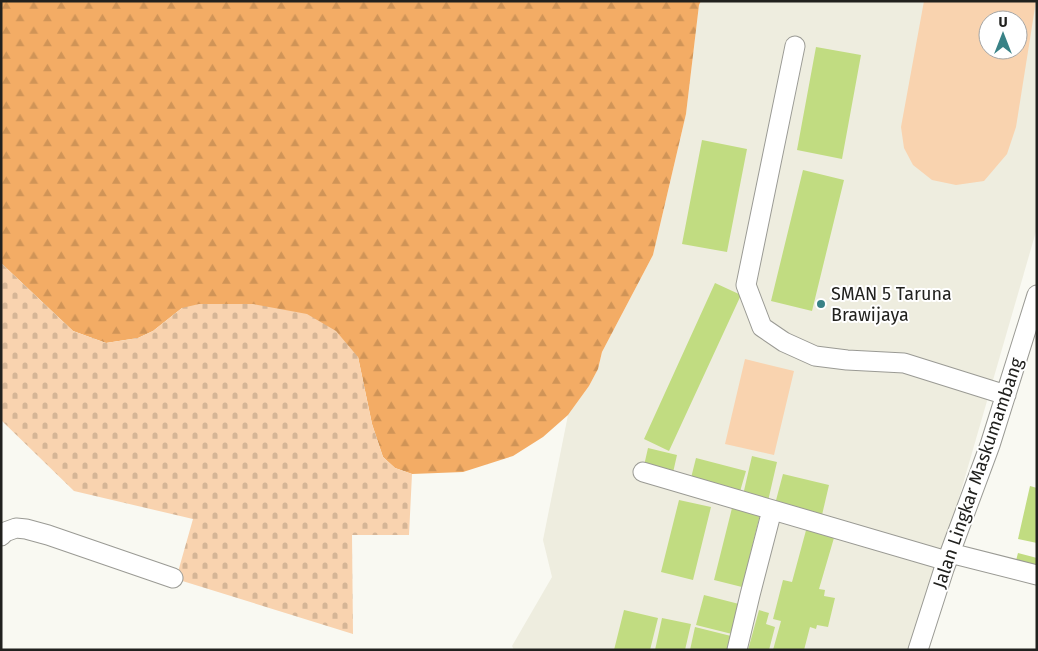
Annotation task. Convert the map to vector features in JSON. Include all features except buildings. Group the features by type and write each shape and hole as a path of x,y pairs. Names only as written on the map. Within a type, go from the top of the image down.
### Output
{"street":[{"path":"795,46 746,285 762,327 784,342 815,356 847,360 904,362 1006,395"},
{"name":"Jalan Lingkar Maskumambang","path":"918,650 949,557 990,445 1037,295"},
{"path":"643,472 772,510 949,557 1037,575"},
{"path":"737,650 772,510"},
{"path":"1,536 5,532 16,528 26,529 173,578"}],"shaded area":[{"name":"SMAN 5 Taruna Brawijaya","path":"701,1 1037,1 1037,228 915,650 514,650 512,646 552,577 543,540 568,415 589,386 598,369 602,352 653,255 686,114"}],"green space":[{"path":"1,1 701,1 686,114 653,255 602,352 598,369 589,386 568,415 543,437 513,456 463,472 412,474 395,468 383,457 372,424 358,357 182,308 153,331 138,338 106,343 73,331 1,263"},
{"path":"924,1 1036,1 1028,51 1028,10 978,10 978,60 1027,60 1016,127 1007,154 984,181 956,185 932,180 913,165 904,148 901,127"},
{"path":"1,263 73,331 106,343 138,338 153,331 182,308 199,304 253,304 307,314 336,331 358,357 372,424 383,457 395,468 412,474 409,535 352,535 353,634 176,579 193,519 74,491 1,420"},
{"path":"745,359 794,371 774,455 725,444"}],"place":[{"name":"SMAN 5 Taruna Brawijaya","path":"821,304"}]}
